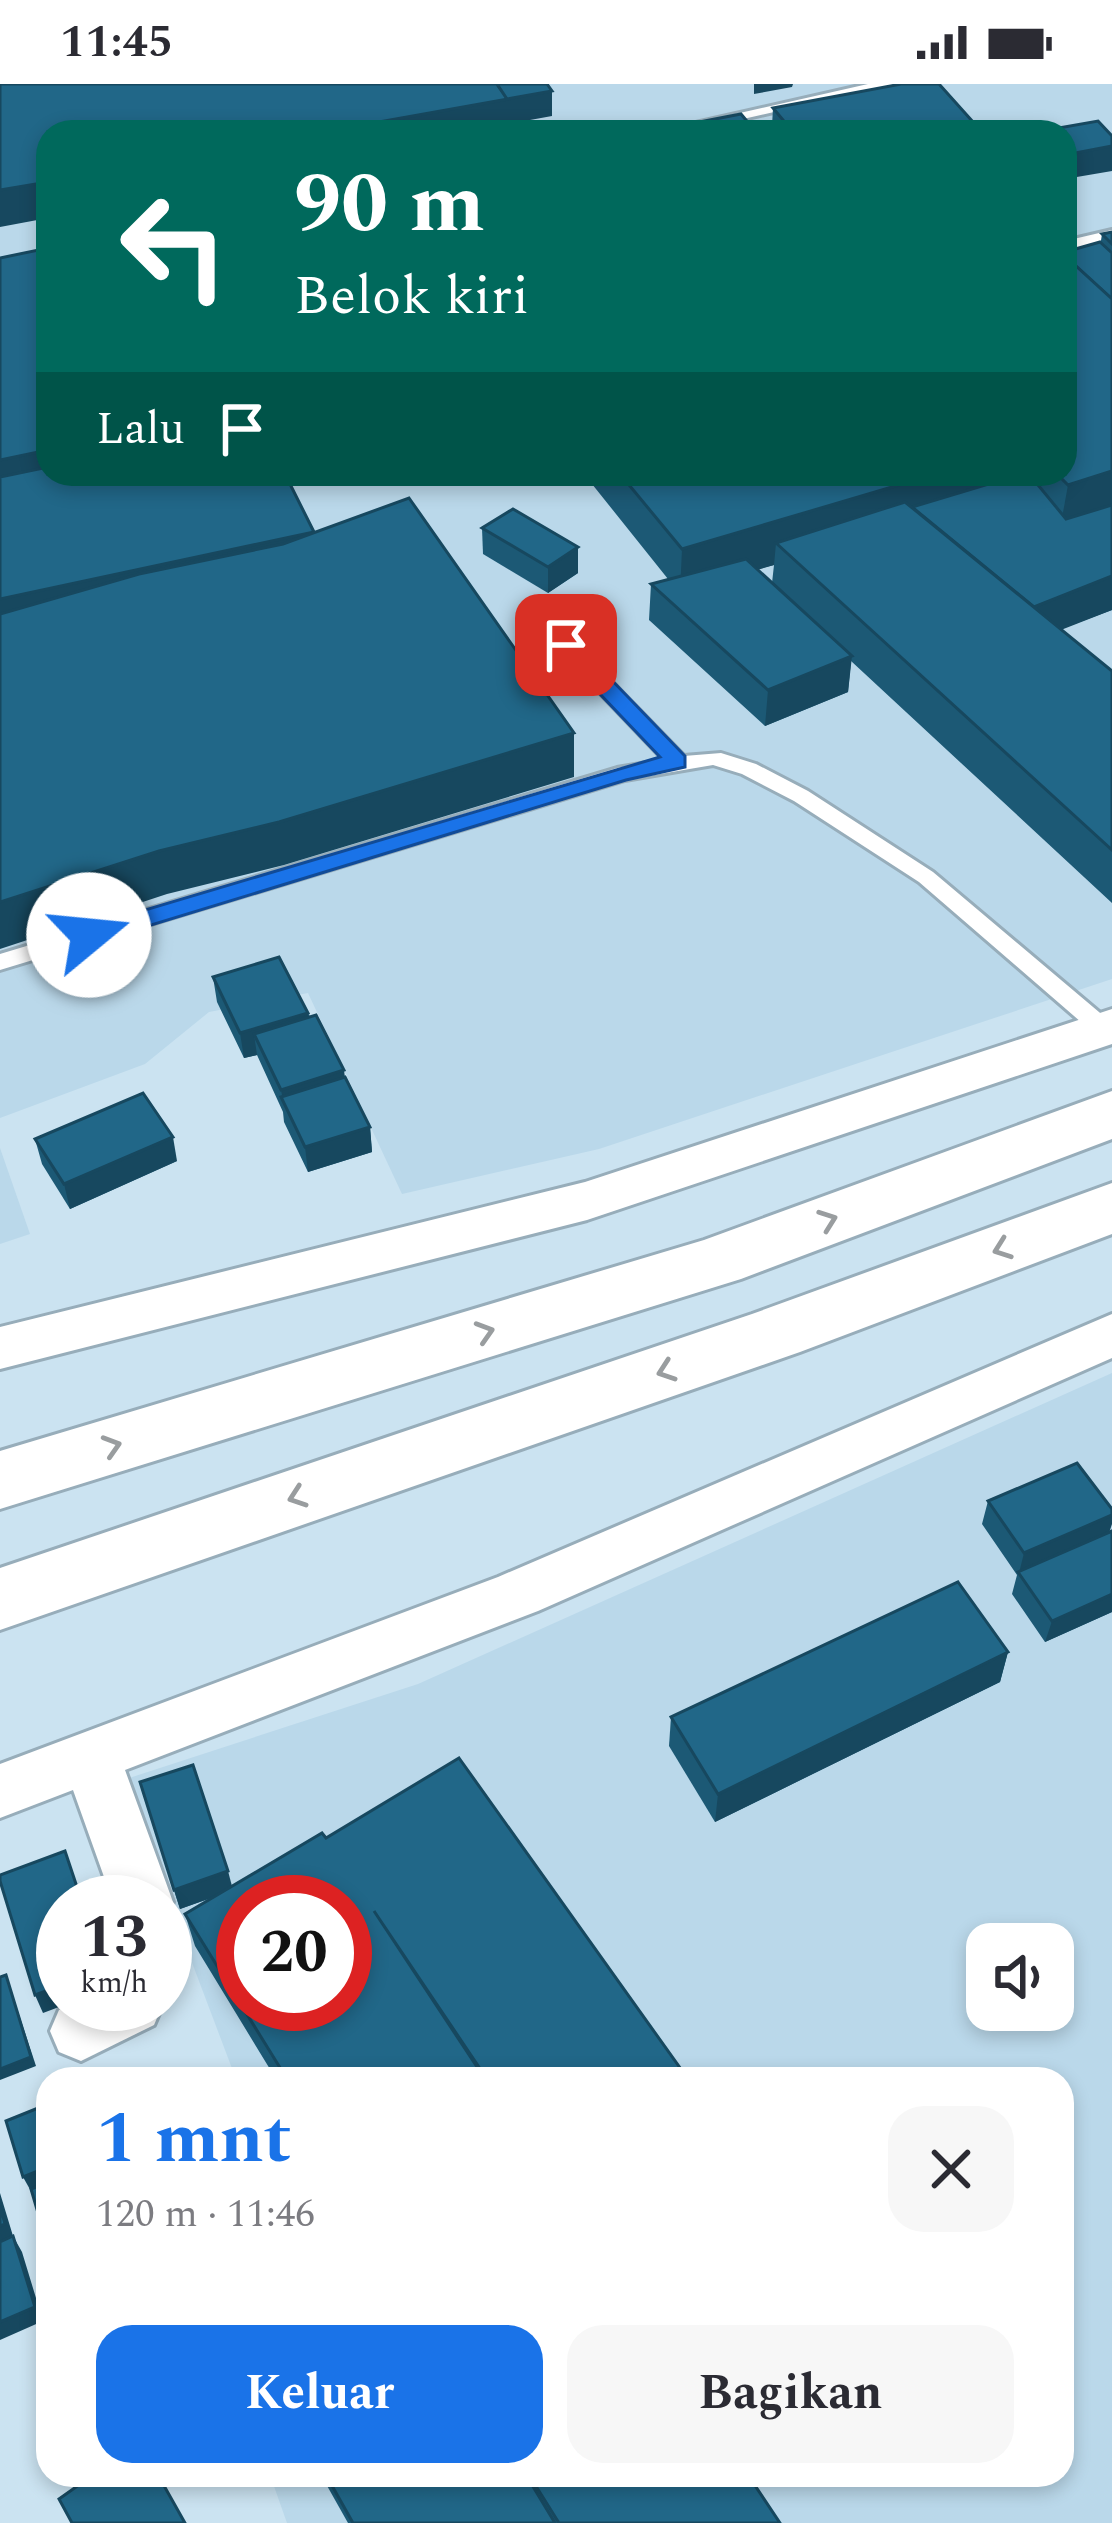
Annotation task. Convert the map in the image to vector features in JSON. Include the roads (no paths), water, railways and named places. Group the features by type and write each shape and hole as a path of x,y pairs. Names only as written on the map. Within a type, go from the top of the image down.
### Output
{"highway":[{"path":"0,1480 718,1261 1112,1114"},
{"path":"0,1599 776,1333 1112,1208"}],"street":[{"path":"0,1348 587,1201 1108,1027"},
{"path":"0,1791 518,1594 1112,1335"},
{"path":"91,1757 133,1875"}],"lane":[{"path":"719,120 884,84"},
{"path":"1077,243 1112,235"},
{"path":"566,645 677,761"},
{"path":"0,962 624,773 714,758 749,769 801,796 926,877 1108,1027"}]}
